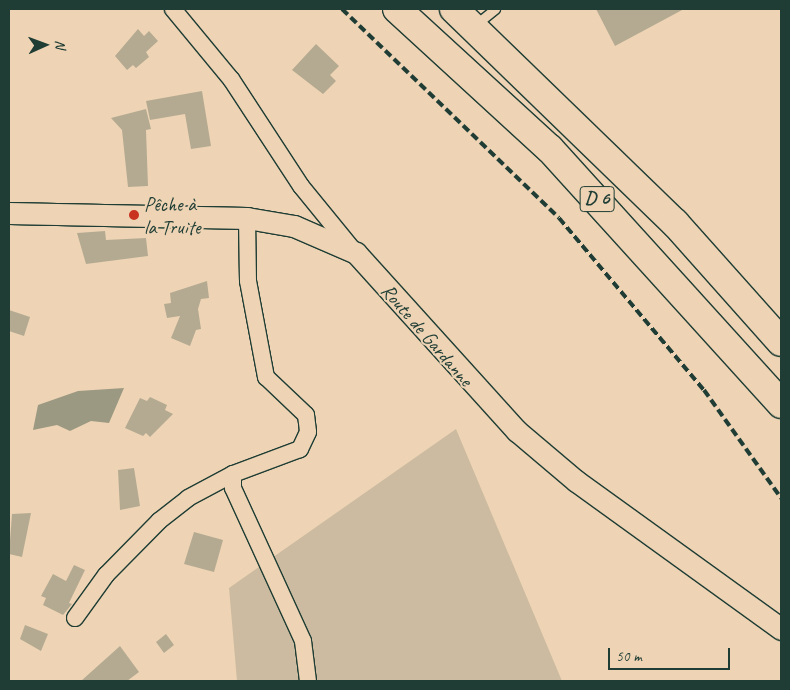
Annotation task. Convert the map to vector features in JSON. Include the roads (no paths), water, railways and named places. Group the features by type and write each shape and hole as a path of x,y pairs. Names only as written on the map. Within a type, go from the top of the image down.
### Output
{"highway":[{"name":"D 6","path":"397,9 550,149 781,404"},
{"name":"D 6","path":"463,18 675,223 781,342"}],"street":[{"path":"173,9 231,79 301,186 356,252"},
{"name":"Route de Gardanne","path":"9,213 247,218 294,226 356,252 517,431 576,481 781,630"},
{"path":"75,618 106,575 159,521 188,498 233,474 300,449 308,432 306,415 266,378 248,281 247,218"},
{"path":"233,474 233,488 303,641 308,681"}],"lane":[{"path":"463,18 495,9"}],"railway":[{"path":"342,9 559,218 704,390 781,498"}],"place":[{"name":"Pêche à la Truite","path":"134,215"}]}
